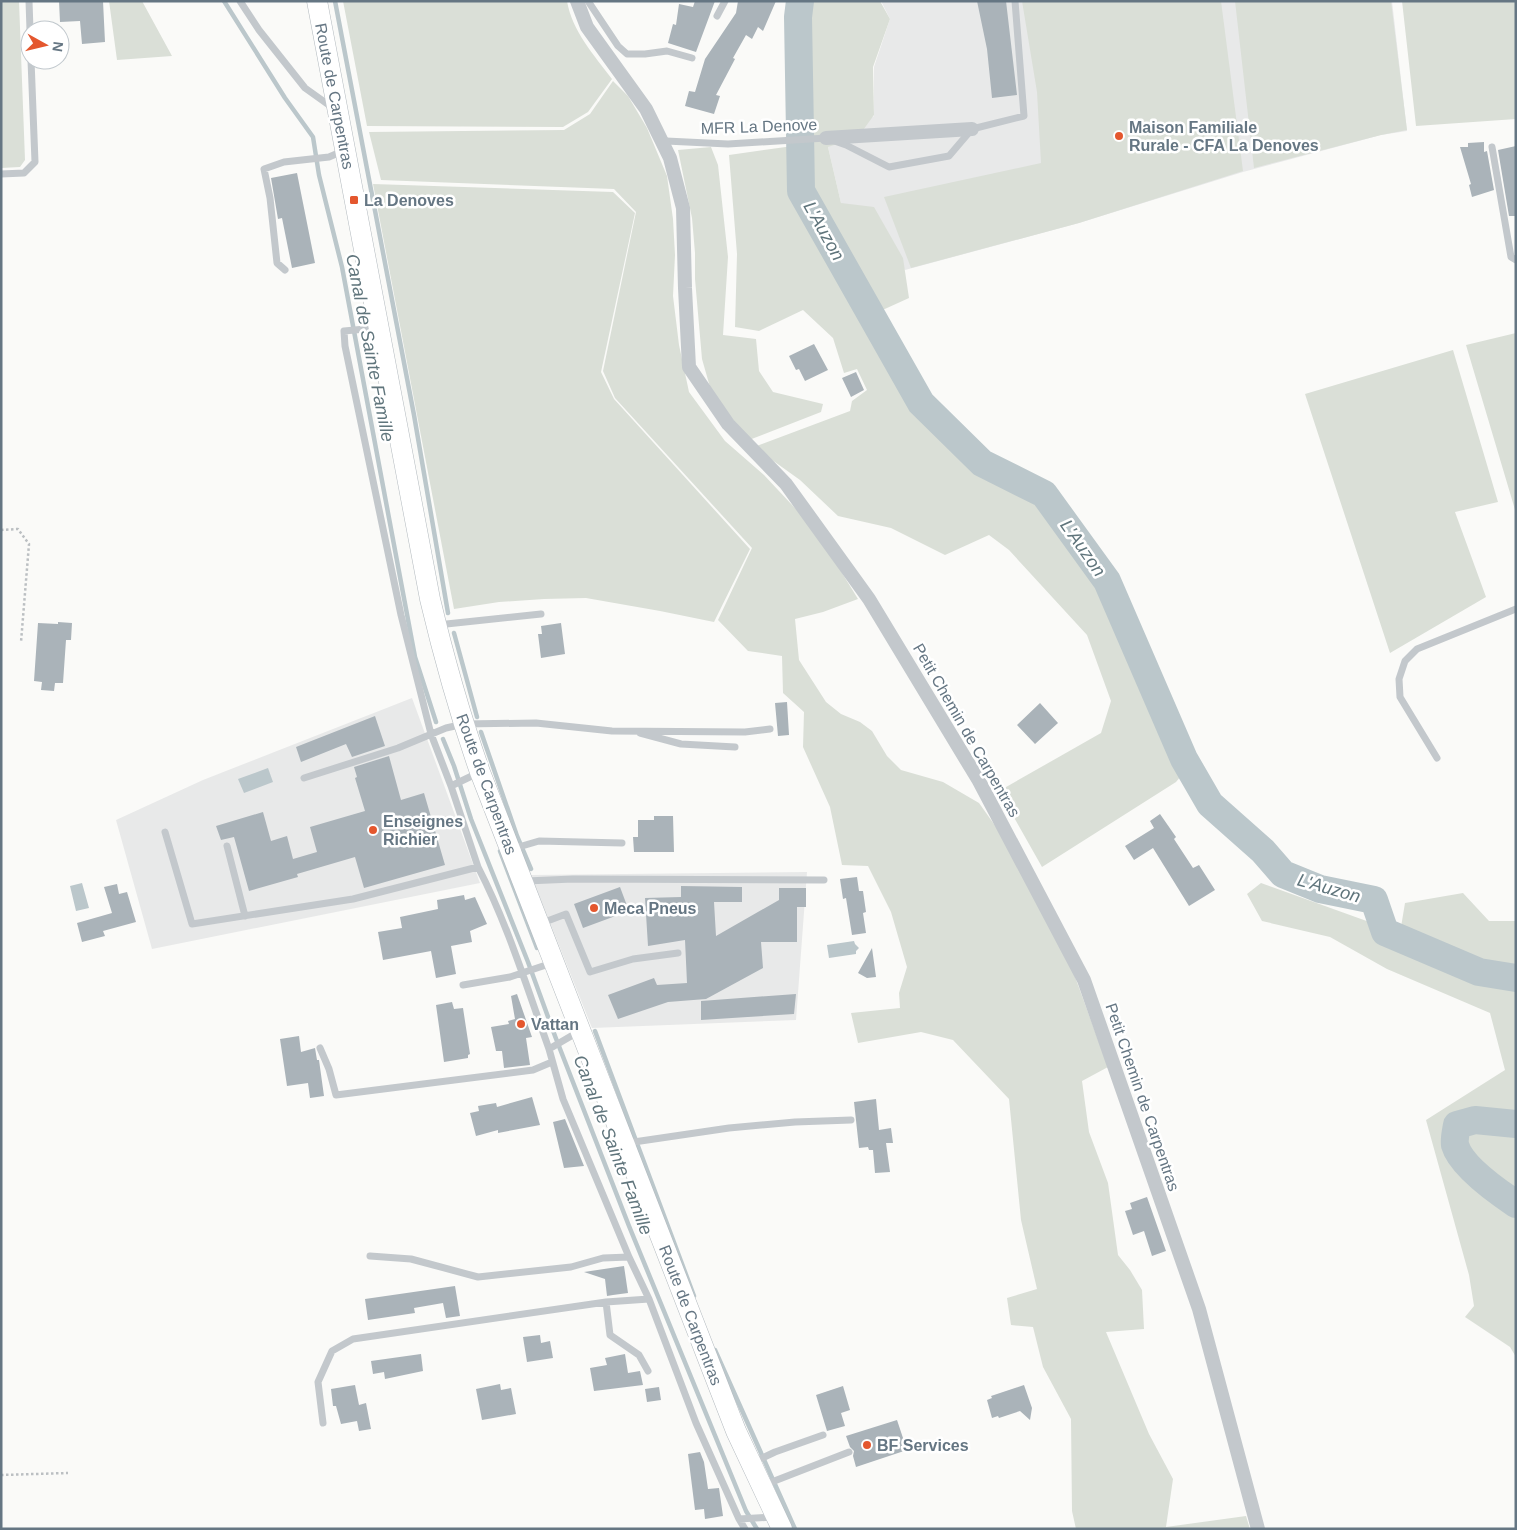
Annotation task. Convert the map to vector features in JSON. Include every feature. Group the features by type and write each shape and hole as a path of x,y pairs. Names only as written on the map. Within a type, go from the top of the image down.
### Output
{"main road":[{"name":"Route de Carpentras","path":"317,1 430,599 464,724 480,772 736,1431 779,1523"}],"street":[{"name":"Petit Chemin de Carpentras","path":"577,1 587,27 646,109 670,158 683,208 689,367 728,424 786,484 869,599 980,782 1084,980 1199,1309 1258,1529"},
{"path":"826,138 977,128"}],"lane":[{"path":"29,1 30,20"},
{"path":"240,1 259,30 305,88 338,111"},
{"path":"588,1 618,46 627,54 666,51 692,58"},
{"path":"717,16 724,1"},
{"path":"977,128 1024,116 1015,1"},
{"path":"1,174 24,173 35,162 31,70"},
{"name":"MFR La Denove","path":"666,141 728,144 826,138 846,145 889,167 949,156 977,128"},
{"path":"1492,147 1512,257 1516,260"},
{"path":"285,270 277,264 270,198 264,169 284,162 329,157 345,150"},
{"path":"378,328 344,331 345,346 401,615 431,734 451,786 478,867 493,896 522,973 563,1099 649,1299 696,1423 745,1529"},
{"path":"1438,758 1400,697 1399,679 1405,661 1416,649 1516,609"},
{"path":"436,626 541,614"},
{"path":"304,778 398,748 446,728 464,724 536,723 612,731 745,732 770,729"},
{"path":"632,731 681,744 735,747"},
{"path":"451,786 480,772"},
{"path":"165,832 192,924 353,898 478,867"},
{"path":"509,847 522,846 539,841 622,843"},
{"path":"227,846 245,916"},
{"path":"523,881 573,879 824,880"},
{"path":"539,924 566,914 590,972 633,959 678,953"},
{"path":"463,985 510,977 554,962"},
{"path":"548,1049 581,1030"},
{"path":"320,1048 329,1069 336,1095 533,1070 552,1062"},
{"path":"624,1144 638,1140 729,1128 795,1122 851,1120"},
{"path":"370,1256 411,1259 478,1277 571,1267 603,1258 630,1256"},
{"path":"323,1423 318,1382 332,1351 353,1339 606,1302 649,1299"},
{"path":"606,1302 610,1335 640,1355 648,1371"},
{"path":"751,1463 775,1452 823,1435"},
{"path":"762,1486 849,1452"},
{"path":"739,1519 779,1523"}],"path":[{"path":"1,530 18,529 28,544 21,642"},
{"path":"1,1475 68,1473"}],"shaded area":[{"path":"1,1 19,1 20,70 22,70 25,160 20,167 1,168"},
{"path":"109,1 142,1 172,56 117,60"},
{"path":"343,1 567,1 579,33 612,79 588,112 563,127 367,126"},
{"path":"796,1 880,1 890,19 873,67 874,115 858,137 828,147 841,203 874,207 903,258 909,298 865,318 914,407 977,469 1038,498 1047,515 1099,586 1186,770 1176,782 1042,867 999,791 1101,733 1111,701 1087,635 1009,550 989,535 945,555 891,528 838,516 800,480 754,447 850,411 852,401 867,390 857,369 844,373 833,338 803,310 759,331 735,327 737,254 729,155 793,146 792,27"},
{"name":"Maison Familiale Rurale - CFA La Denoves","path":"881,1 1392,1 1407,131 1381,135 1243,172 1079,223 905,270 841,203 828,147 874,116 874,67 890,19"},
{"path":"1022,1 1221,1 1243,171 1079,223 911,268 884,197 1041,163 1037,92"},
{"path":"1235,1 1391,1 1407,130 1254,168"},
{"path":"1402,1 1516,1 1516,119 1416,126"},
{"path":"613,81 628,96 647,128 667,176 673,219 675,255 673,296 679,345 689,392 725,441 764,475 808,522 858,599 823,612 795,619 799,660 826,702 841,714 860,722 872,731 887,756 901,770 943,782 979,803 1011,848 1074,974 1108,1067 1082,1081 1089,1132 1108,1183 1118,1255 1142,1290 1144,1329 1106,1332 1149,1434 1173,1479 1166,1527 1246,1516 1250,1529 1076,1529 1072,1511 1071,1419 1043,1367 1033,1327 1011,1325 1007,1298 1037,1289 1021,1220 1009,1099 953,1040 921,1032 858,1043 851,1013 900,1008 899,993 907,967 891,912 868,866 842,865 830,807 803,747 804,712 783,693 782,656 748,651 718,620 752,548 615,398 603,371 636,212 614,189 381,180 369,132 564,130 590,114"},
{"path":"711,147 718,165 728,257 723,335 756,339 759,371 773,392 823,404 821,412 749,440 741,433 710,387 702,359 692,218 678,150"},
{"path":"373,184 613,192 635,213 601,372 614,399 750,549 714,622 586,598 499,602 454,609"},
{"path":"1516,333 1516,513 1466,345"},
{"path":"1453,350 1498,502 1455,512 1486,597 1390,653 1305,394"},
{"path":"412,698 480,883 152,949 116,820 203,780"},
{"path":"268,768 273,782 244,793 238,779"},
{"path":"807,872 796,1020 592,1028 531,875"},
{"path":"82,883 89,908 76,911 70,886"},
{"path":"1261,883 1400,933 1405,903 1463,893 1489,921 1516,921 1516,1357 1510,1347 1465,1317 1474,1306 1469,1275 1426,1120 1505,1070 1490,1013 1387,969 1330,937 1262,921 1247,894"},
{"path":"854,941 859,948 856,954 829,958 827,945"}],"building":[{"path":"59,1 103,1 105,42 82,44 80,21 60,20"},
{"path":"695,1 715,1 696,52 668,43 673,24 676,25 679,4 693,7"},
{"path":"738,1 776,1 763,31 758,27 752,39 746,35 733,58 735,59 716,95 720,96 714,114 685,106 689,91 695,92 705,59 736,13"},
{"path":"977,1 1006,1 1017,95 992,98 987,49"},
{"path":"1484,142 1484,152 1487,151 1494,190 1472,197 1469,185 1471,184 1460,147 1468,147 1468,143"},
{"path":"1516,146 1516,216 1509,216 1498,150"},
{"path":"297,173 315,263 292,268 282,218 278,219 271,178"},
{"path":"814,344 828,370 805,381 799,369 796,370 789,356"},
{"path":"856,372 864,390 851,397 842,378"},
{"path":"58,622 72,623 71,640 66,640 63,683 55,683 54,691 41,690 42,682 34,681 38,623 58,624"},
{"path":"561,623 565,654 541,658 538,634 542,634 541,626"},
{"path":"787,702 789,735 778,736 775,703"},
{"path":"1040,703 1058,723 1035,744 1017,725"},
{"path":"375,716 385,746 352,757 346,744 301,762 296,747"},
{"path":"389,756 401,800 424,793 445,865 364,888 355,857 297,874 298,877 249,891 234,837 221,840 216,826 263,812 271,841 287,836 293,859 317,852 310,827 365,811 355,778 357,777 354,767"},
{"path":"1160,814 1176,837 1174,839 1193,868 1199,865 1215,890 1189,906 1153,848 1134,860 1125,846 1154,828 1150,821"},
{"path":"654,816 673,816 674,852 634,852 633,837 638,837 638,820 654,820"},
{"path":"857,877 859,891 863,891 866,912 863,913 866,933 852,935 846,898 843,899 840,879"},
{"path":"117,884 119,894 127,892 136,922 103,931 105,936 82,942 77,923 112,913 104,887"},
{"path":"681,886 742,887 742,902 714,902 716,936 779,900 779,888 806,888 806,907 797,907 797,942 761,942 763,968 706,999 668,1002 618,1019 608,995 654,978 657,985 687,983 685,940 648,946 645,898 681,897"},
{"path":"620,887 629,911 583,928 574,904"},
{"path":"464,895 465,900 475,897 487,924 470,931 472,942 451,946 456,974 436,978 431,951 383,960 378,932 402,928 400,917 438,909 437,900"},
{"path":"872,948 876,977 867,978 858,973"},
{"path":"517,994 532,1037 526,1038 530,1065 504,1068 502,1051 496,1051 491,1027 509,1024 508,1021 515,1019 511,996"},
{"path":"796,994 794,1014 701,1020 701,1001"},
{"path":"452,1002 454,1009 463,1008 470,1054 468,1058 444,1062 436,1005"},
{"path":"299,1036 301,1052 315,1048 317,1060 319,1060 324,1096 310,1098 308,1083 287,1086 280,1039"},
{"path":"532,1097 540,1125 498,1133 498,1130 476,1136 470,1113 479,1111 478,1106 496,1103 497,1107"},
{"path":"876,1099 879,1130 891,1128 893,1143 886,1143 890,1172 875,1173 873,1150 869,1150 868,1147 859,1148 854,1102"},
{"path":"565,1119 584,1166 564,1168 553,1122"},
{"path":"1147,1197 1166,1251 1152,1256 1144,1231 1133,1235 1125,1211 1132,1209 1130,1203"},
{"path":"624,1266 628,1293 607,1296 605,1279 584,1272"},
{"path":"455,1286 460,1316 446,1318 443,1303 414,1308 415,1313 368,1320 365,1299"},
{"path":"540,1335 541,1343 550,1341 553,1358 527,1362 523,1337"},
{"path":"421,1354 423,1371 385,1379 384,1372 373,1374 371,1361"},
{"path":"625,1354 628,1373 640,1371 643,1385 594,1391 590,1368 607,1365 605,1358"},
{"path":"500,1384 501,1390 511,1388 516,1414 482,1420 476,1389"},
{"path":"355,1385 359,1405 366,1403 371,1429 359,1431 357,1421 341,1424 336,1406 333,1406 331,1389"},
{"path":"1024,1385 1032,1408 1030,1420 1020,1411 999,1418 998,1416 992,1418 987,1400 992,1398 991,1396"},
{"path":"843,1386 850,1410 841,1413 845,1426 827,1431 816,1395"},
{"path":"659,1387 661,1400 647,1402 645,1389"},
{"path":"897,1420 907,1450 856,1467 853,1456 854,1451 850,1447 846,1436"},
{"path":"700,1452 704,1462 708,1489 719,1488 723,1516 705,1519 704,1509 695,1510 688,1454"}],"waterway":[{"name":"Canal de Sainte Famille","path":"224,1 285,98 313,137 319,175 342,267 415,657 436,722"},
{"path":"335,1 414,415 448,613"},
{"name":"L'Auzon","path":"800,1 798,17 801,191 921,403 982,463 1044,494 1107,581 1184,759 1210,804 1263,851 1283,874 1320,889 1374,900 1385,932 1479,972 1516,978"},
{"path":"454,633 477,717"},
{"path":"481,732 517,836 531,869"},
{"name":"Canal de Sainte Famille","path":"443,739 471,819 629,1226 746,1511 757,1529"},
{"path":"500,851 537,948"},
{"path":"595,1031 694,1296"},
{"name":"L'Auzon","path":"1516,1124 1475,1120 1457,1125 1455,1140 1459,1153 1472,1170 1490,1186 1516,1204"},
{"path":"715,1350 795,1529"}],"place":[{"name":"Maison Familiale Rurale - CFA La Denoves","path":"1119,136"},
{"name":"La Denoves","path":"354,200"},
{"name":"Enseignes Richier","path":"373,830"},
{"name":"Meca Pneus","path":"594,908"},
{"name":"Vattan","path":"521,1024"},
{"name":"BF Services","path":"867,1445"}]}
